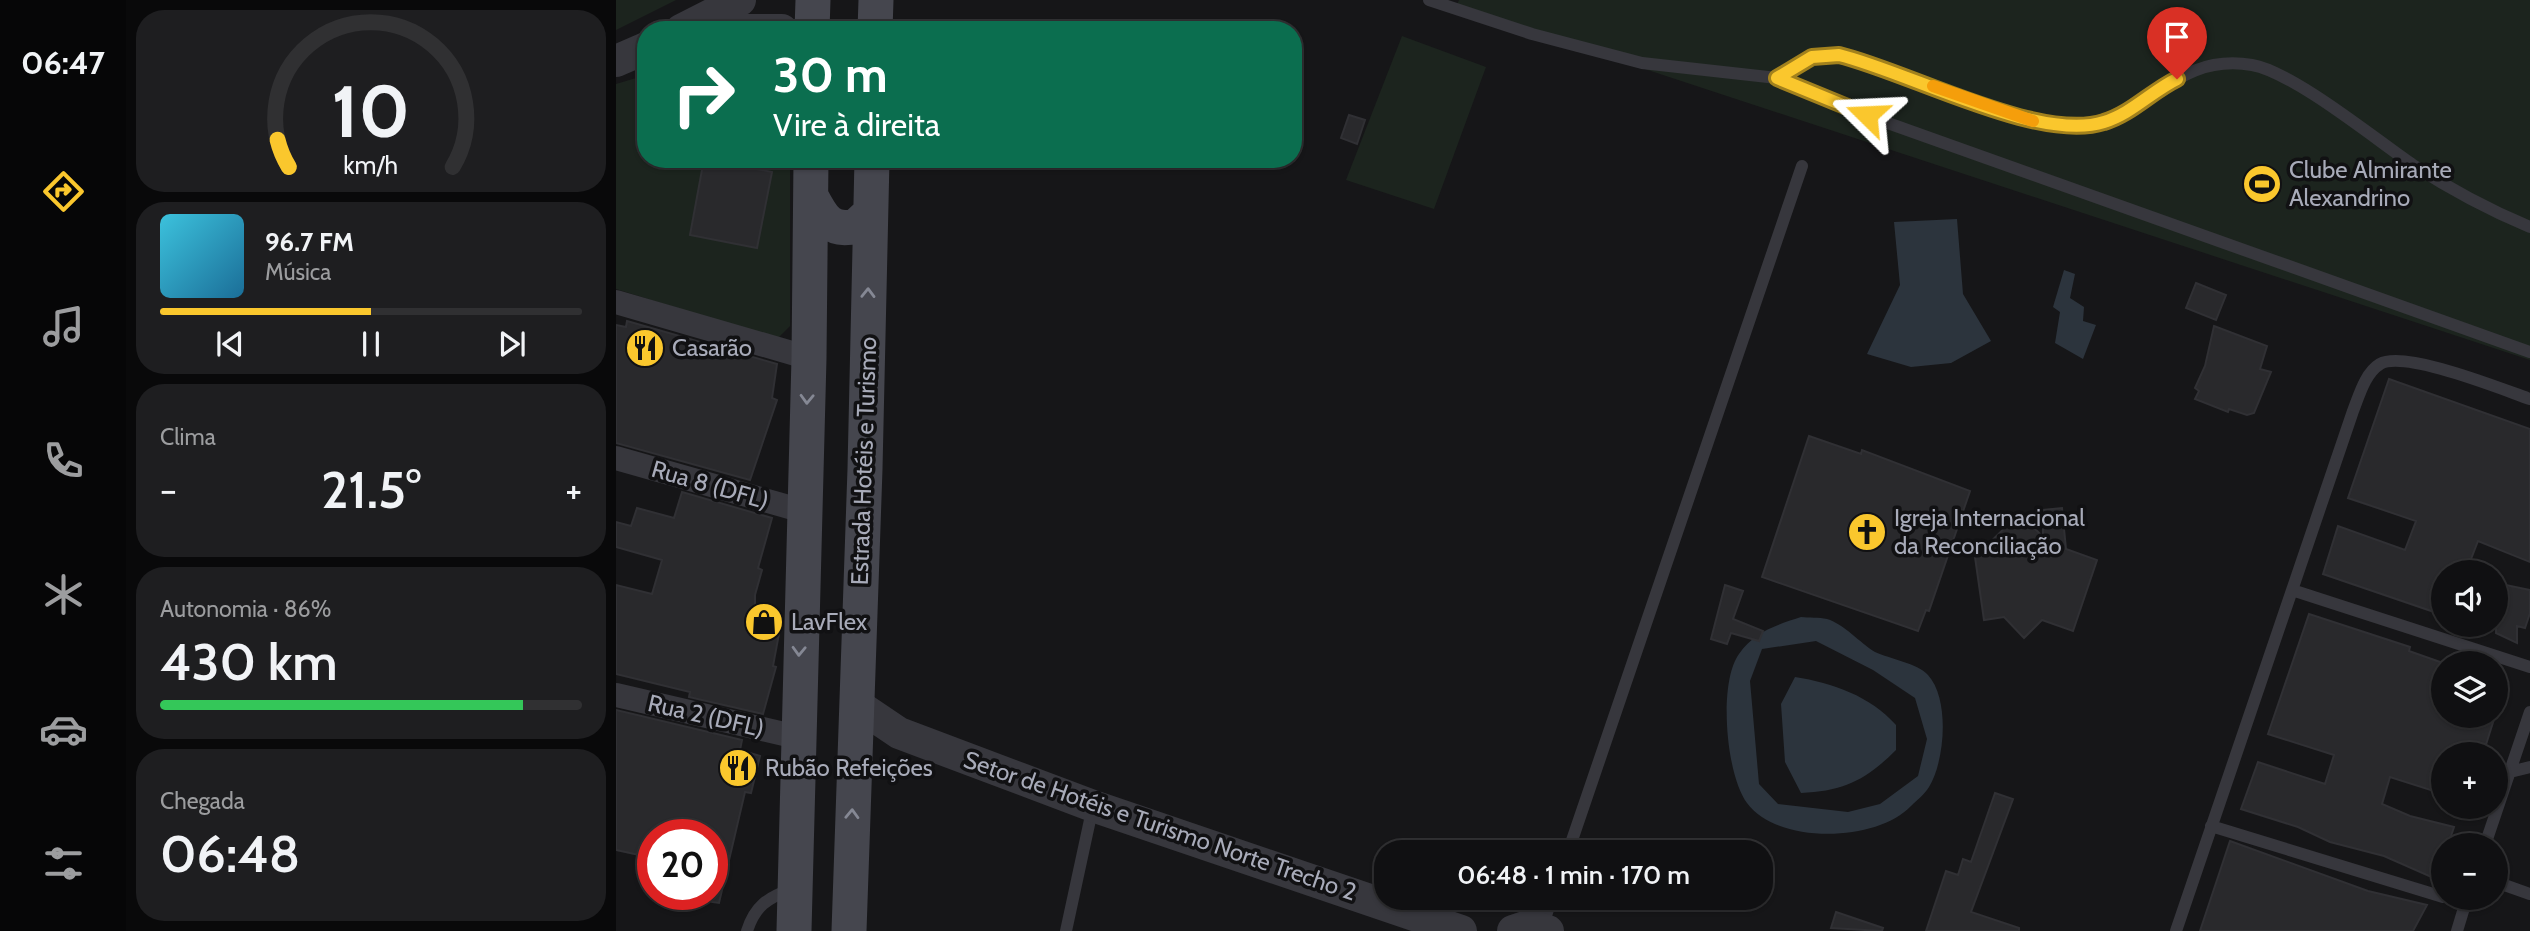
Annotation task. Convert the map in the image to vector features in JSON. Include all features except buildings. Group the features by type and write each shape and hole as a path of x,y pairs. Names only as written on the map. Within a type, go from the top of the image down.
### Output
{"main road":[{"path":"812,21 813,0"},
{"path":"794,931 809,358 811,168"},
{"name":"Estrada Hotéis e Turismo","path":"849,931 865,469 872,168"},
{"path":"811,196 825,221 834,227 856,226 870,213"},
{"path":"796,879 820,886 835,884 850,873"}],"street":[{"path":"699,21 740,0"},
{"path":"616,302 809,358"},
{"name":"Rua 8 (DFL)","path":"616,458 803,512"},
{"name":"Rua 2 (DFL)","path":"616,695 797,737"},
{"name":"Setor de Hotéis e Turismo Norte Trecho 2","path":"856,705 899,733 1093,806 1461,931"},
{"path":"854,755 899,733"}],"lane":[{"path":"1429,0 1532,34 1642,63 1777,78 1885,122 2530,352"},
{"path":"1777,78 1812,57 1839,55 2030,121 2069,128 2112,119 2164,85 2190,72 2222,64 2252,65 2285,78 2443,184 2530,227"},
{"path":"1572,840 1801,166"},
{"path":"2176,931 2353,411 2374,369 2385,362 2411,363 2530,399"},
{"path":"2292,590 2530,667"},
{"path":"2489,833 2530,712"},
{"path":"2510,772 2530,767"},
{"path":"1066,931 1093,806"},
{"path":"2211,825 2431,893"},
{"path":"747,931 753,913 768,898 796,879"},
{"path":"2508,887 2530,894"},
{"path":"1534,930 1545,910"},
{"path":"2457,931 2463,910"}],"shaded area":[{"path":"616,0 676,0 616,30"},
{"name":"Clube Almirante Alexandrino","path":"1459,0 2530,0 2530,360 1456,7"},
{"path":"1402,36 1486,67 1434,209 1346,180"},
{"path":"637,78 637,168 790,168 790,326 777,339 616,289 616,84"},
{"path":"1957,219 1963,294 1991,341 1951,363 1911,367 1867,354 1900,285 1894,222"},
{"path":"2064,270 2075,274 2070,298 2084,307 2083,321 2096,325 2083,359 2055,343 2060,312 2053,307"},
{"path":"1801,617 1833,621 1875,652 1923,671 1935,686 1940,699 1942,746 1939,762 1927,790 1895,818 1875,827 1828,834 1781,826 1762,817 1747,803 1740,790 1734,772 1727,729 1728,686 1732,668 1739,654 1752,640 1774,626","holes":["1816,641 1873,670 1915,698 1927,739 1918,776 1880,804 1848,812 1778,804 1759,784 1750,681 1762,649"]},
{"path":"1795,677 1837,687 1875,706 1896,725 1896,750 1875,769 1853,782 1830,790 1801,793 1785,762 1781,704"}],"slow traffic":[{"path":"1933,86 2033,121"}],"place":[{"name":"Clube Almirante Alexandrino","path":"2262,184"},
{"name":"Casarão","path":"645,348"},
{"name":"Igreja Internacional da Reconciliação","path":"1867,532"},
{"name":"LavFlex","path":"764,622"},
{"name":"Rubão Refeições","path":"738,768"}],"route":[{"path":"1867,115 1777,78 1812,57 1839,55 1877,65 2030,121 2069,128 2112,119 2177,79"}]}
